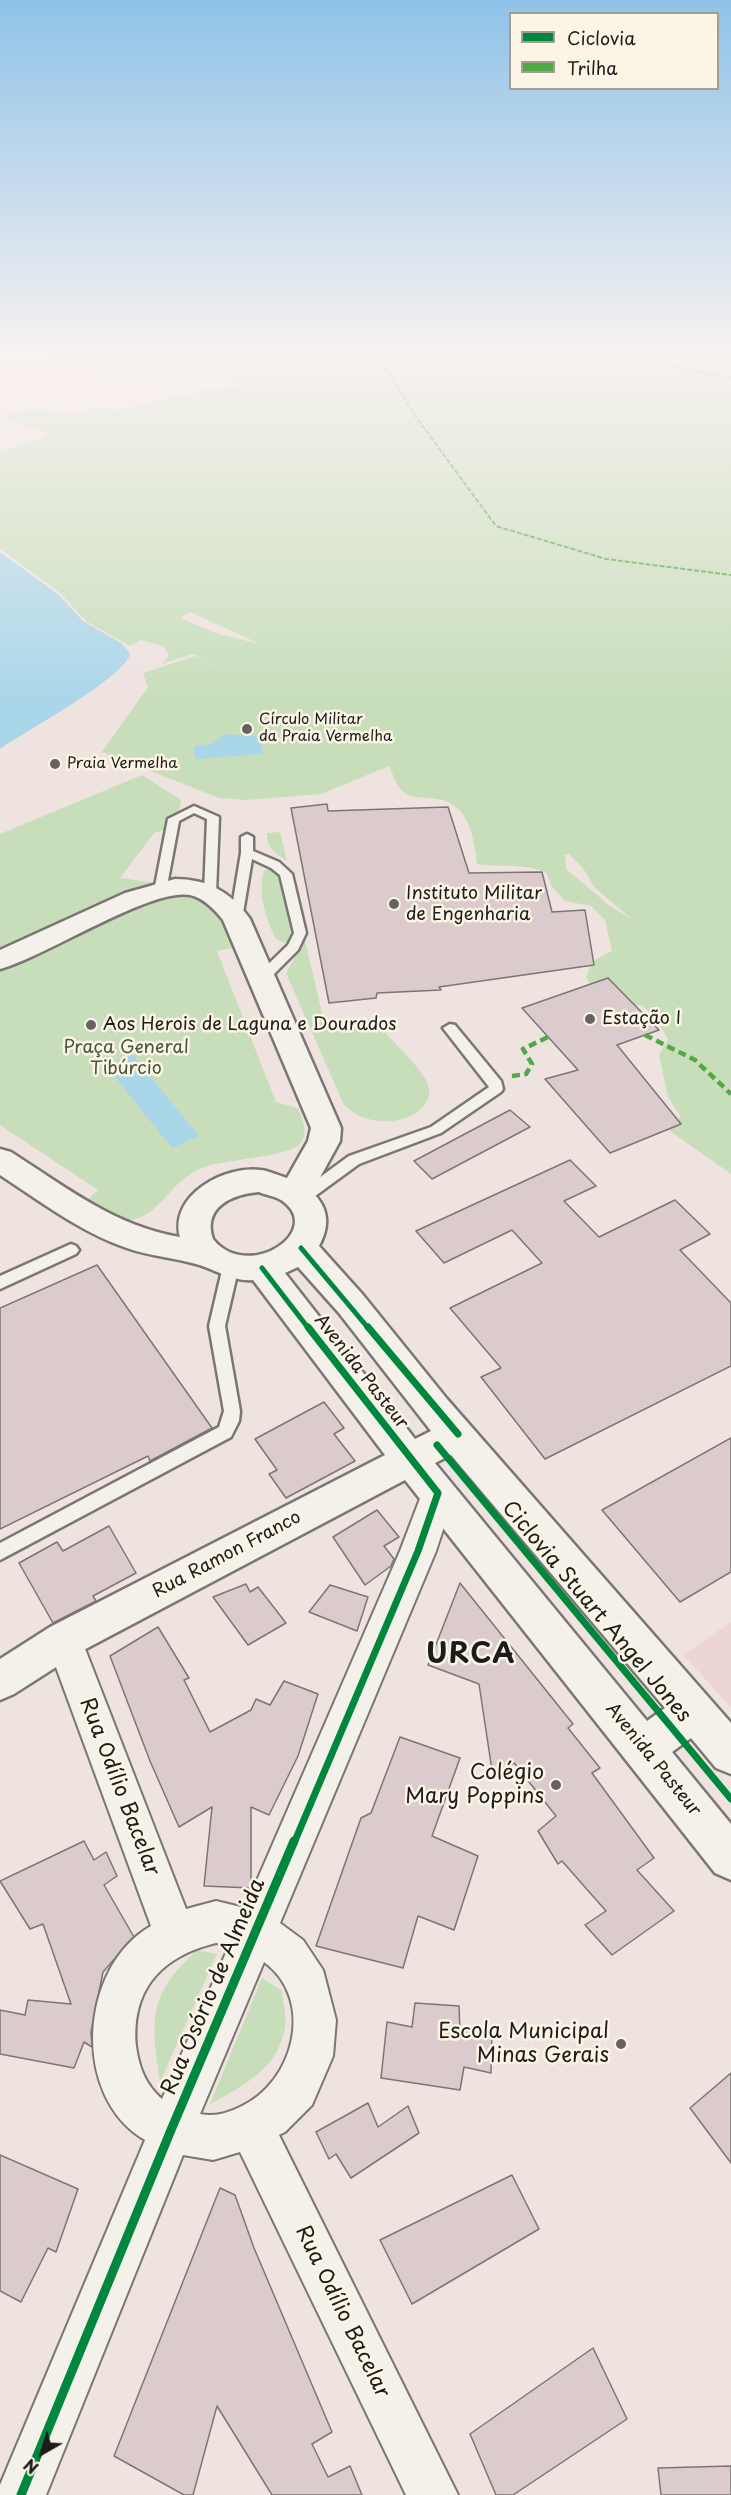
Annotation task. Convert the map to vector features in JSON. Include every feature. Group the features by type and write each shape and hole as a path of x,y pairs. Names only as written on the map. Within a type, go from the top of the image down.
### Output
{"street":[{"path":"0,960 160,891 189,887 210,893 226,904 236,919 326,1128 324,1141 299,1196"},
{"path":"0,1160 83,1213 125,1235 169,1248 233,1262 278,1264 302,1248 312,1228 312,1218 299,1196 279,1185 260,1181 241,1182 215,1193 197,1210 193,1225 196,1240 233,1262"},
{"name":"Avenida Pasteur","path":"302,1248 731,1754"},
{"name":"Avenida Pasteur","path":"233,1262 411,1459 731,1858"},
{"name":"Rua Ramon Franco","path":"0,1681 63,1640 458,1434"},
{"name":"Rua Osório de Almeida","path":"21,2495 171,2130 418,1551 438,1493"},
{"name":"Rua Odílio Bacelar","path":"63,1640 174,1933"},
{"path":"645,1748 694,1711"},
{"path":"216,1922 237,1923 257,1930 284,1947 304,1974 315,2007 315,2042 303,2077 282,2107 252,2128 211,2138 171,2130 145,2114 126,2090 115,2062 112,2032 118,2001 130,1973 150,1950 174,1933 195,1925 216,1922"},
{"name":"Rua Odílio Bacelar","path":"252,2128 433,2495"}],"lane":[{"path":"160,891 174,819 194,809 213,817 210,893"},
{"path":"236,919 248,853 247,837"},
{"path":"248,853 275,865 286,874 300,933 294,947 261,979"},
{"path":"299,1196 354,1160 436,1130 496,1089 496,1083 450,1028"},
{"path":"0,1283 71,1250"},
{"path":"0,1552 225,1432 231,1421 232,1411 216,1326 233,1262"}],"shaded area":[{"path":"731,1622 731,1707 683,1655"}],"green space":[{"path":"0,470 731,470 731,1174 663,1126 681,1117 668,1097 659,1055 668,1039 658,1022 642,1005 622,1006 608,1003 591,987 586,977 593,961 612,951 605,920 591,906 565,901 552,887 546,872 520,867 477,864 468,823 456,807 437,799 407,794 398,785 389,766 321,794 247,800 219,798 102,752 148,687 143,673 195,656 228,675 193,654 162,664 169,655 163,646 140,640 130,646 87,622 59,592 0,549","holes":["190,612 260,644 218,634 180,618","569,854 583,868 594,887 633,920 610,906 566,869 565,855"]},
{"name":"Praça General Tibúrcio","path":"142,775 181,800 177,829 155,832 120,878 171,885 217,902 233,948 217,951 276,1102 298,1108 304,1125 304,1134 301,1143 285,1152 208,1166 193,1172 146,1214 133,1220 117,1222 86,1201 98,1190 0,1125 0,834"},
{"path":"280,832 287,861 275,853 268,843 267,833"},
{"path":"270,867 280,872 290,897 285,898 288,919 293,919 290,941 285,943 276,939 262,897 264,871"},
{"path":"305,940 325,1026 363,1022 363,1018 375,1018 424,1077 429,1087 429,1096 423,1107 414,1115 389,1121 375,1120 362,1117 343,1103 286,973"},
{"path":"197,1950 217,1954 160,2082 155,2041 156,2010 169,1981"},
{"path":"262,1978 282,1991 285,2028 281,2042 275,2055 257,2075 210,2104"}],"water":[{"path":"0,552 59,595 83,621 121,643 130,653 125,663 94,689 0,749"},
{"path":"225,734 260,737 263,754 195,759 194,746 211,744"},
{"path":"132,1054 199,1136 172,1148 105,1065"}],"building":[{"name":"Instituto Militar de Engenharia","path":"327,804 328,811 448,807 469,873 542,872 552,912 585,910 594,965 439,987 441,990 377,993 376,998 329,1003 291,808"},
{"path":"608,978 659,1030 617,1045 681,1124 610,1153 545,1079 578,1070 522,1008"},
{"path":"510,1110 530,1127 432,1179 414,1161"},
{"path":"570,1160 596,1186 564,1201 599,1237 675,1200 710,1234 680,1250 731,1303 731,1366 545,1459 481,1377 501,1368 450,1308 542,1263 512,1230 444,1263 416,1231"},
{"path":"97,1265 212,1428 150,1461 148,1456 0,1529 0,1308"},
{"path":"324,1402 344,1428 334,1434 355,1461 286,1498 269,1474 277,1470 255,1439"},
{"path":"731,1438 731,1572 680,1602 602,1510"},
{"path":"377,1510 399,1537 384,1546 394,1559 391,1566 365,1585 333,1537"},
{"path":"109,1526 136,1573 93,1596 96,1601 53,1623 19,1563 57,1542 63,1551"},
{"path":"460,1583 573,1724 568,1728 600,1768 592,1773 654,1858 637,1870 674,1911 612,1955 585,1925 606,1911 562,1861 558,1864 538,1831 556,1816 514,1763 493,1777 479,1684 428,1665"},
{"path":"246,1584 250,1592 258,1587 286,1623 248,1645 213,1597"},
{"path":"330,1585 368,1597 357,1631 309,1612"},
{"path":"158,1627 189,1678 184,1680 210,1732 251,1710 256,1699 270,1705 284,1681 318,1694 298,1756 269,1815 251,1807 251,1888 204,1886 212,1807 179,1827 150,1761 110,1656"},
{"path":"400,1737 460,1758 432,1836 478,1856 454,1930 418,1916 403,1968 316,1946 361,1818 371,1813"},
{"path":"84,1841 94,1860 106,1852 117,1876 104,1885 134,1937 103,1972 91,2032 92,2047 84,2042 74,2068 0,2054 0,2010 25,2015 28,2000 71,2004 43,1924 30,1929 0,1881"},
{"path":"415,2003 459,2006 460,2031 492,2029 491,2073 464,2067 460,2090 381,2078 387,2022 412,2027"},
{"path":"731,2073 731,2163 690,2108"},
{"path":"368,2103 378,2127 408,2106 419,2133 351,2178 336,2154 329,2159 316,2132"},
{"path":"0,2155 78,2189 56,2252 48,2248 21,2302 0,2291"},
{"path":"512,2175 539,2229 412,2304 380,2240"},
{"path":"220,2188 235,2195 254,2248 332,2432 312,2444 328,2477 350,2466 362,2495 272,2495 217,2406 193,2495 184,2495 114,2456"},
{"path":"593,2348 627,2419 513,2495 496,2495 470,2434"},
{"path":"731,2466 731,2495 661,2495 658,2468"}],"marked path":[{"path":"455,470 496,526 606,559 731,575"},
{"path":"645,1035 695,1060 731,1094"},
{"path":"512,1076 526,1074 532,1064 523,1049 548,1037"}],"cycle path":[{"path":"301,1248 458,1434"},
{"path":"21,2495 171,2130 418,1551 438,1493 262,1268"},
{"name":"Ciclovia Stuart Angel Jones","path":"437,1445 731,1799"}],"place":[{"name":"Círculo Militar da Praia Vermelha","path":"247,729"},
{"name":"Praia Vermelha","path":"55,764"},
{"name":"Instituto Militar de Engenharia","path":"394,904"},
{"name":"Estação I","path":"590,1019"},
{"name":"Aos Herois de Laguna e Dourados","path":"91,1025"},
{"name":"Colégio Mary Poppins","path":"556,1785"},
{"name":"Escola Municipal Minas Gerais","path":"621,2044"}],"district":[{"name":"URCA","path":"471,1655"}]}
